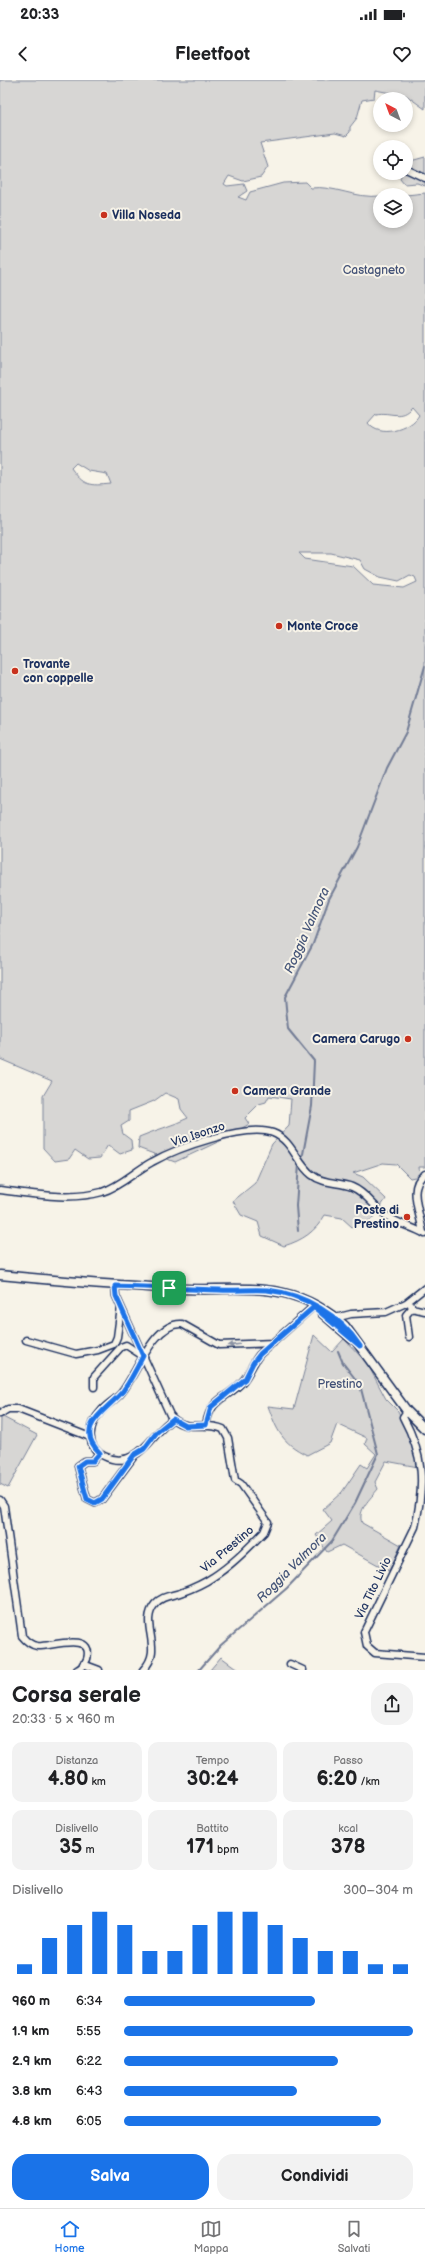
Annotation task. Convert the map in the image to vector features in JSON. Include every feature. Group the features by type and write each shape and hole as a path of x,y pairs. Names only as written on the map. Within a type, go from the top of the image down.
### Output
{"main road":[{"path":"0,1275 115,1286 223,1291 267,1290 285,1294 312,1305 337,1318 345,1326 408,1411 425,1429"},
{"path":"325,1313 360,1346"}],"street":[{"path":"413,172 425,178"},
{"name":"Via Isonzo","path":"0,1190 54,1196 86,1195 103,1192 152,1162 217,1137 258,1131 268,1132 280,1137 312,1176 324,1181 352,1187 368,1198 386,1216 424,1234"},
{"path":"424,1234 415,1192 417,1182 425,1174"},
{"path":"115,1286 116,1296 121,1305 143,1356 173,1419 157,1432 144,1449 124,1460 115,1459 100,1453 91,1443 90,1436 95,1418 122,1392 143,1356 167,1327 177,1324 187,1326 219,1346 273,1343"},
{"path":"325,1313 349,1315 386,1312 409,1301 425,1288"},
{"path":"409,1301 412,1308 425,1312"},
{"path":"26,1340 76,1354 104,1348 114,1344 117,1337 121,1305"},
{"path":"206,1425 211,1407 236,1389 245,1379 253,1363 312,1305"},
{"path":"408,1337 406,1314 412,1308"},
{"path":"337,1318 349,1315"},
{"path":"345,1326 344,1320 349,1315"},
{"path":"94,1387 94,1376 121,1347 126,1345 143,1356"},
{"path":"0,1414 8,1409 18,1409 90,1436"},
{"name":"Via Tito Livio","path":"408,1411 403,1417 420,1456 423,1481 420,1509 415,1527 364,1632 367,1646 375,1653 425,1657"},
{"name":"Via Prestino","path":"143,1670 152,1657 153,1647 149,1618 156,1603 162,1598 178,1594 213,1578 240,1556 267,1528 268,1522 241,1484 235,1480 226,1433 217,1426 186,1426 173,1419"},
{"path":"100,1453 93,1461 85,1461 78,1466 87,1499 95,1503 102,1499 134,1455"},
{"path":"0,1500 4,1506 22,1636 26,1641 36,1646 77,1642 86,1651 86,1660 76,1670"},
{"path":"83,1664 99,1670"},
{"path":"290,1664 303,1670"}],"green space":[{"name":"Castagneto","path":"0,80 425,80 425,109 413,100 413,92 386,92 375,90 375,92 373,92 373,98 362,100 357,118 350,127 350,132 346,136 335,133 260,143 268,167 261,177 243,181 229,176 224,184 227,186 244,184 247,191 238,197 246,200 250,192 283,183 305,182 311,188 328,188 362,196 373,196 373,228 413,228 413,194 425,193 425,1167 419,1167 420,1176 410,1178 396,1164 383,1163 353,1173 363,1177 386,1199 371,1220 352,1227 342,1218 325,1215 313,1231 308,1235 284,1246 262,1236 258,1222 241,1215 233,1201 255,1183 272,1144 289,1126 291,1099 269,1096 266,1102 259,1104 245,1118 249,1124 222,1140 175,1162 138,1148 139,1137 188,1118 181,1109 179,1099 165,1093 154,1101 129,1111 129,1121 121,1126 123,1134 131,1140 132,1150 120,1154 108,1145 100,1158 88,1159 75,1150 69,1159 55,1161 43,1148 43,1096 52,1081 0,1059","holes":["412,407 419,415 409,425 395,431 379,431 368,423 376,414 381,413 399,415 408,411","76,463 89,471 107,474 111,484 92,485 84,482 71,468","299,553 331,553 360,560 365,569 380,577 399,581 410,575 415,577 417,582 404,588 373,585 353,566 305,559"]},
{"path":"425,157 425,186 417,183 404,184 401,180 413,180 413,160"},
{"name":"Prestino","path":"314,1335 332,1352 344,1339 367,1363 386,1399 398,1411 413,1443 418,1467 386,1461 375,1482 378,1489 365,1505 361,1514 362,1523 401,1545 389,1571 342,1545 327,1552 316,1535 332,1521 323,1509 342,1492 361,1464 367,1468 376,1454 365,1444 367,1438 337,1424 330,1443 307,1455 286,1441 274,1423 268,1406 294,1409"},
{"path":"1,1416 37,1435 8,1488 0,1484"},
{"path":"221,1657 239,1670 210,1670"}],"waterway":[{"name":"Roggia Valmora","path":"300,1158 303,1154 312,1106 314,1061 288,1029 285,997 313,944 329,899 357,847 387,768 406,732 425,666"},
{"name":"Roggia Valmora","path":"298,1231 296,1206 299,1164"},
{"name":"Roggia Valmora","path":"199,1670 221,1645 287,1588 332,1541 355,1503 378,1454 360,1385 343,1363 338,1351"}],"place":[{"name":"Villa Noseda","path":"104,215"},
{"name":"Monte Croce","path":"279,626"},
{"name":"Trovante con coppelle","path":"15,671"},
{"name":"Camera Carugo","path":"408,1039"},
{"name":"Camera Grande","path":"235,1091"},
{"name":"Poste di Prestino","path":"407,1217"}],"route":[{"path":"115,1286 169,1288 223,1291 267,1290 285,1294 315,1305 337,1318 355,1338 360,1346 314,1307 305,1313 294,1325 260,1354 253,1363 245,1379 236,1389 211,1407 206,1425 195,1427 186,1426 179,1424 173,1419 157,1432 152,1441 144,1449 134,1455 102,1499 95,1503 87,1499 78,1466 85,1461 93,1461 100,1453 91,1443 91,1427 95,1418 102,1409 122,1392 143,1356 116,1296 115,1286"}]}
